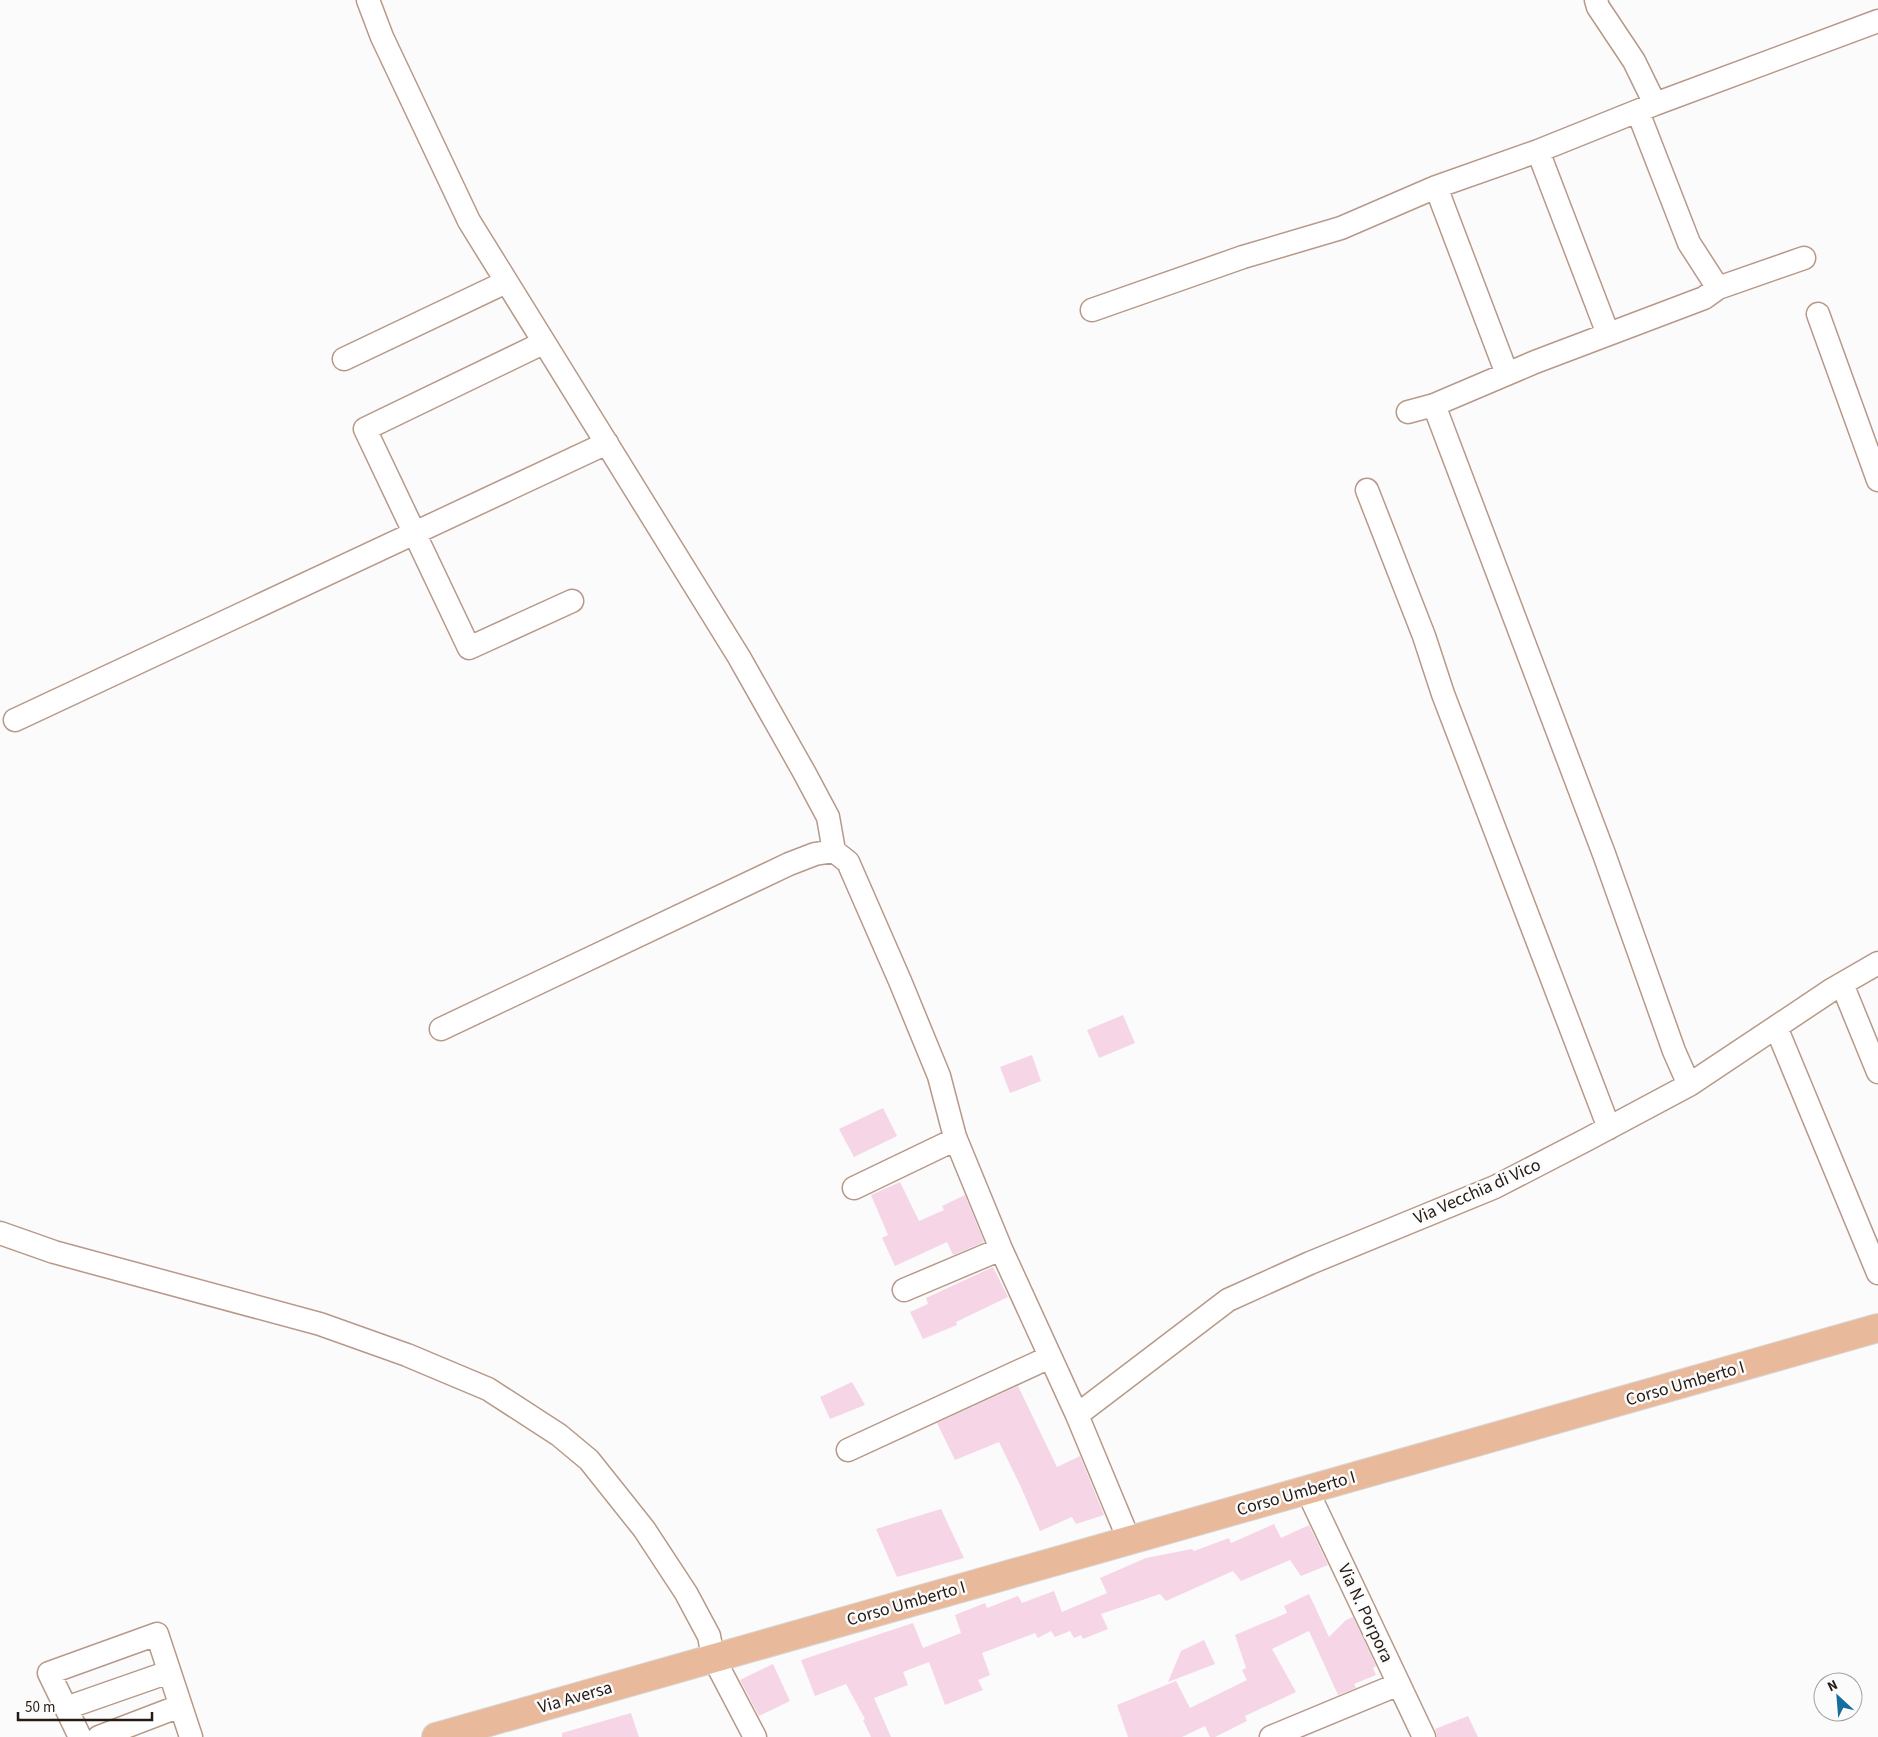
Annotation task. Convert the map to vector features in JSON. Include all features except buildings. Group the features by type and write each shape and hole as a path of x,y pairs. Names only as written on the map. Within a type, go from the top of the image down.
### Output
{"main road":[{"name":"Corso Umberto I","path":"713,1657 1878,1328"},
{"name":"Via Aversa","path":"436,1737 713,1657"}],"street":[{"path":"1596,0 1598,7 1634,61 1646,108 1689,242 1718,288"},
{"path":"372,1 382,37 469,221 739,657 828,817 834,852"},
{"path":"1092,310 1243,257 1341,228 1436,187 1538,151 1646,108 1878,21"},
{"path":"1538,151 1608,334"},
{"path":"1436,187 1507,374"},
{"path":"1408,412 1434,405 1507,374 1704,298 1718,288 1804,258"},
{"path":"344,359 506,282"},
{"path":"1818,314 1878,480"},
{"path":"543,343 365,429 469,648 572,601"},
{"path":"1434,405 1600,845 1674,1051 1689,1085"},
{"path":"15,720 607,443"},
{"path":"1367,490 1424,636 1443,694 1609,1128"},
{"path":"441,1029 789,864 815,854 834,852 848,862 939,1076 956,1139 1001,1249 1077,1415 1129,1540"},
{"name":"Via Vecchia di Vico","path":"1077,1415 1228,1300 1310,1262 1496,1187 1689,1085 1842,984 1878,963"},
{"path":"1842,984 1878,1072"},
{"path":"1776,1027 1878,1273"},
{"path":"854,1188 956,1139"},
{"path":"0,1233 54,1252 320,1324 407,1355 488,1389 559,1435 589,1460 644,1529 686,1593 709,1636 713,1657 755,1737"},
{"path":"904,1290 1001,1249"},
{"path":"848,1450 1050,1357"},
{"name":"Via N. Porpora","path":"1307,1490 1424,1737"},
{"path":"80,1737 49,1673 157,1634 191,1737"},
{"path":"66,1708 170,1672"},
{"path":"1271,1737 1399,1684"},
{"path":"99,1737 180,1706"}]}
